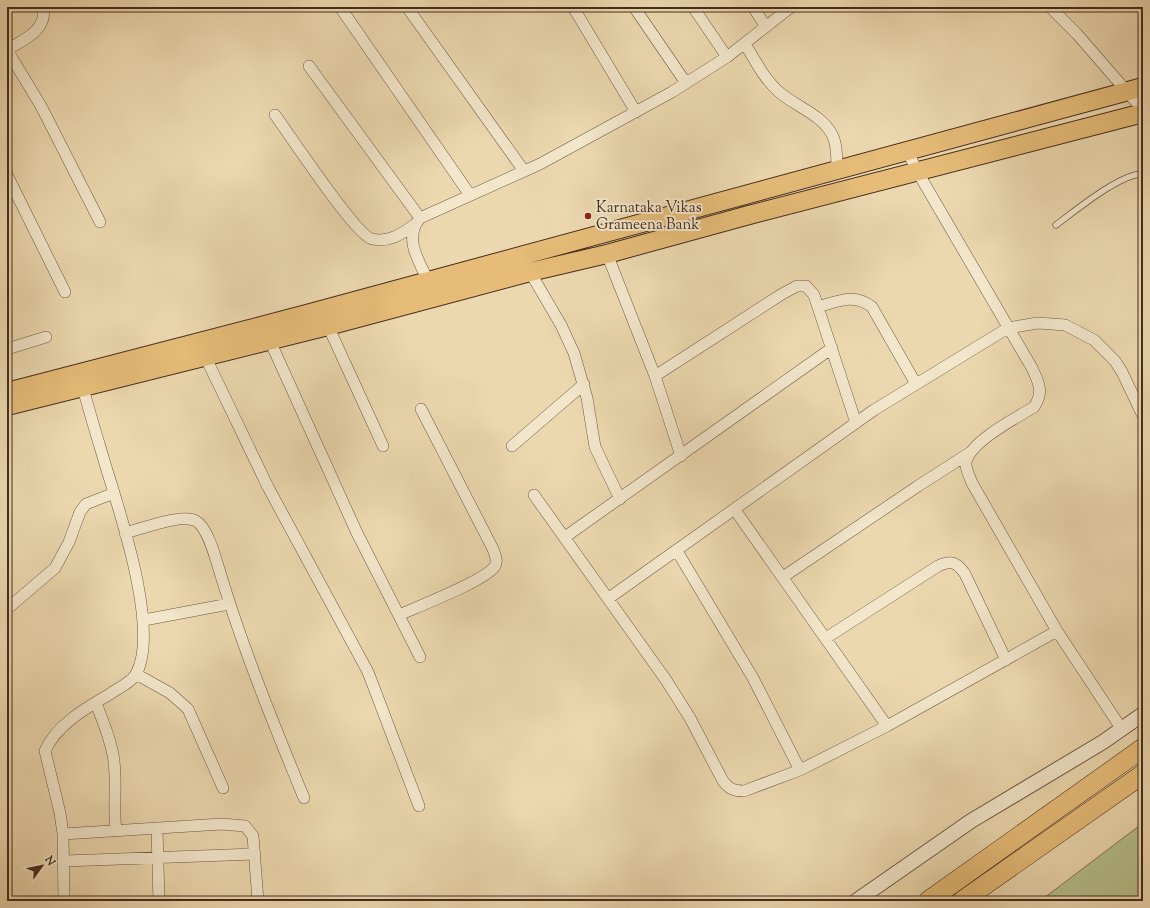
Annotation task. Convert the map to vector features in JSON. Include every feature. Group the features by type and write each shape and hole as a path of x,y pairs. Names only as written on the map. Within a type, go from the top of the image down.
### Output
{"highway":[{"path":"928,901 1143,748"},
{"path":"962,901 1143,774"}],"main road":[{"path":"7,392 323,309 1135,89"},
{"path":"7,406 328,326 436,296 607,254 917,171 1143,113"}],"street":[{"path":"43,7 44,22 39,28 7,50 41,106 100,222"},
{"path":"340,7 470,195"},
{"path":"407,7 524,172"},
{"path":"572,7 636,112"},
{"path":"634,7 686,83"},
{"path":"693,7 727,57"},
{"path":"753,7 766,27"},
{"path":"275,115 346,212 364,234 371,239 380,240 394,238 417,221 470,195 524,172 636,112 686,83 745,44 791,7"},
{"path":"1050,7 1135,89 1143,110"},
{"path":"745,44 767,78 778,91 824,124 831,132 834,140 837,169"},
{"path":"309,66 417,221"},
{"path":"783,577 918,486 972,452 986,438 1034,407 1039,399 1038,380 917,171 907,150"},
{"path":"7,175 65,292"},
{"path":"417,221 412,235 414,250 436,296"},
{"path":"607,254 654,376 681,456"},
{"path":"530,272 563,330 574,353 584,384 595,447 620,499"},
{"path":"654,376 753,312 797,286 806,286 814,295 856,423"},
{"path":"818,307 844,299 864,300 872,307 916,384"},
{"path":"609,598 856,423 916,384 1008,328 1038,323 1066,325 1082,332 1094,340 1115,361 1122,372 1143,416"},
{"path":"328,326 383,446"},
{"path":"7,349 46,337"},
{"path":"270,340 357,533 420,657"},
{"path":"565,537 832,348"},
{"path":"205,356 268,487 368,672 419,806"},
{"path":"512,446 584,384"},
{"path":"64,901 64,834 60,813 45,760 45,751 55,736 70,721 126,684 136,674 141,657 144,620 125,533 82,388"},
{"path":"399,615 482,578 495,566 497,559 421,410"},
{"path":"972,452 966,462 967,470 972,483 1057,632 1121,728"},
{"path":"7,609 55,568 69,542 80,512 86,504 114,493"},
{"path":"534,495 609,598 666,680 690,718 716,771 728,788 735,791 744,791 800,770 887,726 1057,632"},
{"path":"735,510 887,726"},
{"path":"125,533 174,520 188,519 196,521 203,527 213,551 229,604 258,686 304,798"},
{"path":"677,551 753,678 800,770"},
{"path":"826,638 938,566 947,562 953,562 960,566 965,574 1006,660"},
{"path":"144,620 229,604"},
{"path":"136,674 170,693 188,709 223,788"},
{"path":"96,703 112,749 114,763 114,813 116,831"},
{"path":"856,901 971,821 1103,742 1143,714"},
{"path":"64,834 222,824 245,826 253,836 258,901"},
{"path":"157,828 160,901"},
{"path":"65,861 158,859 255,854"}],"lane":[{"path":"1056,225 1115,183 1135,174 1143,174"}],"green space":[{"path":"1143,823 1143,901 1040,901"}],"place":[{"name":"Karnataka Vikas Grameena Bank","path":"588,216"}]}
